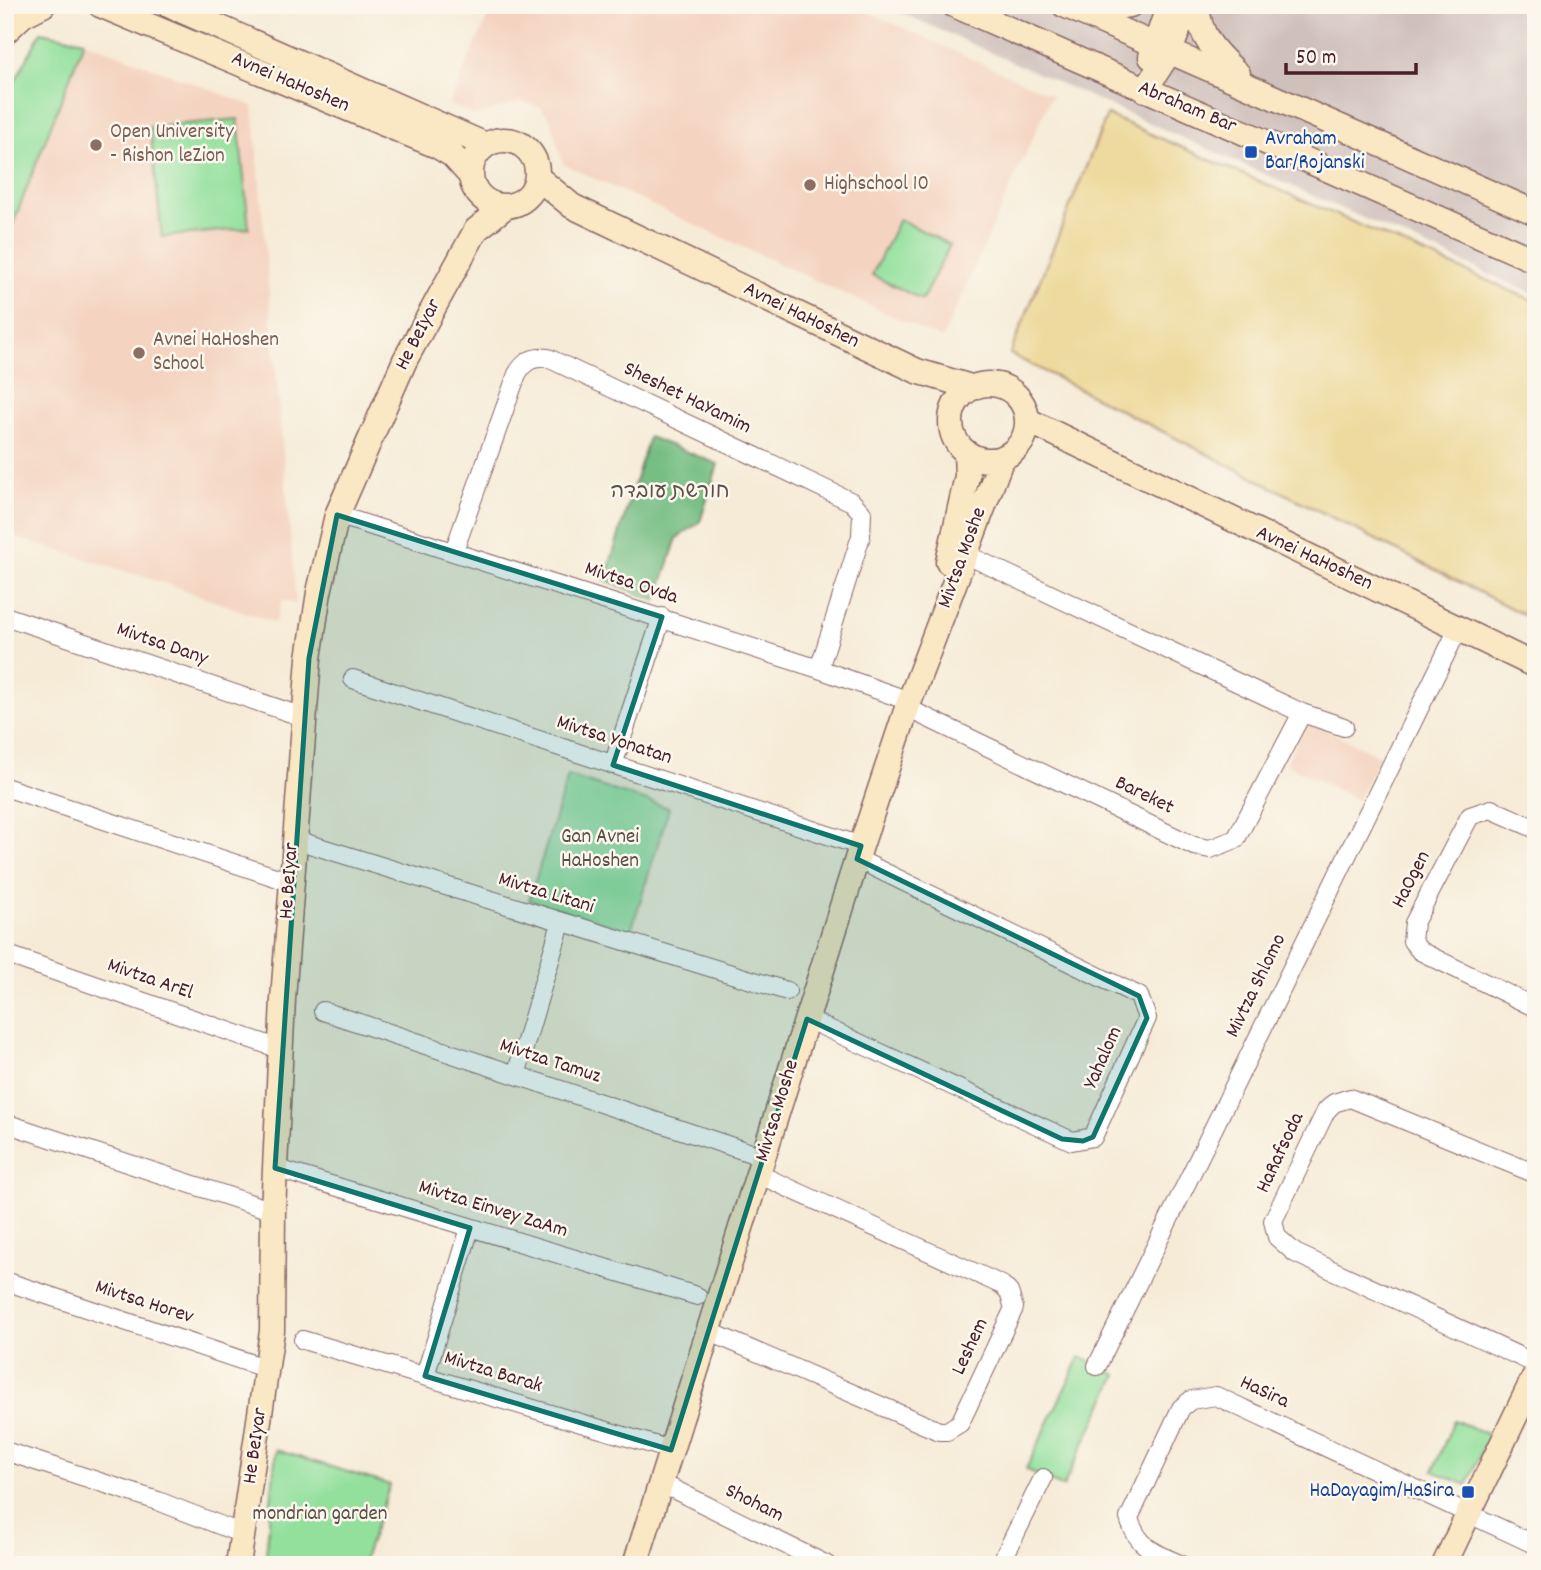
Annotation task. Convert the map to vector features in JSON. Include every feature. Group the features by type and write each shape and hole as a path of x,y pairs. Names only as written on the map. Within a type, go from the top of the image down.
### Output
{"street":[{"path":"5,32 23,15 43,5"},
{"name":"Avnei HaHoshen","path":"100,5 437,146 452,155 474,184"},
{"name":"Avnei HaHoshen","path":"169,5 486,145"},
{"name":"Abraham Bar","path":"954,5 1536,261"},
{"path":"1064,5 1536,213"},
{"path":"1088,5 1111,8 1130,5"},
{"path":"1162,47 1169,5"},
{"path":"1145,90 1162,47 1188,5"},
{"path":"1197,5 1198,19 1207,42 1254,88"},
{"path":"496,141 517,143 532,156 537,177 528,195 513,204 490,204 474,184 474,158 486,145 496,141"},
{"name":"Avnei HaHoshen","path":"537,177 572,206 917,371 971,387"},
{"name":"He BeIyar","path":"474,184 476,230"},
{"name":"Avnei HaHoshen","path":"513,204 572,206"},
{"name":"He BeIyar","path":"238,1565 245,1535 255,1442 272,1331 272,1211 290,883 303,717 319,592 337,515 405,360 476,230 513,204"},
{"name":"Sheshet HaYamim","path":"454,551 517,374 523,364 534,357 548,358 852,502 862,513 861,536 819,669"},
{"name":"Avnei HaHoshen","path":"917,371 951,412"},
{"path":"996,384 1008,389 1024,407 1026,430 1009,453 989,460 966,453 952,434 951,412 956,402 971,387 996,384"},
{"name":"Avnei HaHoshen","path":"1027,420 1092,454 1536,666"},
{"name":"Mivtsa Moshe","path":"926,659 967,476 966,453"},
{"name":"Avnei HaHoshen","path":"1009,453 1092,454"},
{"name":"Mivtsa Moshe","path":"635,1565 908,704 965,554 1009,453"},
{"name":"Mivtsa Ovda","path":"337,515 662,617 819,669 908,704"},
{"path":"965,554 1302,713 1344,727"},
{"name":"Mivtsa Dany","path":"5,616 303,717"},
{"path":"613,765 662,617"},
{"name":"Mivtza Shlomo","path":"1097,1366 1459,627"},
{"name":"Mivtsa Yonatan","path":"353,679 613,765 859,853"},
{"name":"Bareket","path":"908,704 1194,846 1210,849 1236,839 1302,713"},
{"path":"5,787 290,883"},
{"name":"HaOgen","path":"1536,829 1491,809 1470,816 1414,923 1412,941 1420,951 1536,1008"},
{"name":"Mivtza Litani","path":"293,839 787,991"},
{"name":"Yahalom","path":"807,1019 1072,1141 1093,1137 1147,1018 1139,996 859,853"},
{"path":"516,1075 561,923"},
{"name":"Mivtza ArEl","path":"5,954 280,1049"},
{"name":"Mivtza Tamuz","path":"323,1011 516,1075 761,1165"},
{"name":"HaRafsoda","path":"1536,1174 1350,1098 1334,1103 1326,1111 1273,1221 1276,1237 1295,1253 1536,1364"},
{"path":"5,1123 272,1211"},
{"name":"Leshem","path":"708,1331 939,1431 947,1432 960,1423 1014,1308 1009,1292 1002,1285 761,1165"},
{"name":"Mivtza Einvey ZaAm","path":"275,1168 697,1296"},
{"path":"425,1376 470,1228"},
{"name":"Mivtsa Horev","path":"5,1281 268,1368"},
{"name":"Mivtza Barak","path":"303,1339 671,1450"},
{"path":"1444,1565 1536,1373"},
{"name":"HaSira","path":"1182,1565 1142,1545 1133,1532 1129,1518 1181,1408 1191,1400 1201,1398 1216,1396 1469,1513"},
{"path":"5,1451 158,1501 245,1535"},
{"path":"1000,1565 1042,1478"},
{"name":"Shoham","path":"661,1483 827,1565"},
{"path":"1469,1513 1536,1545"}],"highlighted area":[{"path":"337,515 662,617 613,765 861,846 857,859 1139,996 1147,1018 1093,1137 1083,1141 1062,1139 807,1019 671,1450 425,1376 470,1228 275,1168 309,658"}],"shaded area":[{"name":"Highschool 10","path":"483,5 852,5 1052,95 942,339 563,164 550,118 540,107 520,101 477,116 449,105 491,9"},
{"path":"884,5 1536,5 1536,295"},
{"name":"Avnei HaHoshen School","path":"84,41 253,106 296,604 282,600 275,623 170,585 5,534 5,244"},
{"path":"1307,720 1380,756 1358,800 1286,764"}],"green space":[{"path":"41,32 84,41 5,244 5,100"},
{"path":"238,119 249,228 162,237 150,127"},
{"path":"899,219 950,245 922,300 872,275"},
{"name":"חורשת עובדה","path":"649,437 718,464 700,522 677,538 656,601 605,580"},
{"name":"Gan Avnei HaHoshen","path":"568,776 669,808 631,931 529,900"},
{"path":"1080,1357 1117,1375 1063,1487 1026,1469"},
{"path":"1454,1420 1489,1435 1467,1485 1433,1471"},
{"name":"mondrian garden","path":"276,1450 390,1485 362,1565 265,1565"}],"sand":[{"path":"1107,115 1536,302 1536,621 1010,354"}],"place":[{"name":"Open University - Rishon leZion","path":"96,145"},
{"name":"Avraham Bar/Rojanski","path":"1251,152"},
{"name":"Highschool 10","path":"810,185"},
{"name":"Avnei HaHoshen School","path":"139,353"},
{"name":"HaDayagim/HaSira","path":"1468,1492"}]}
